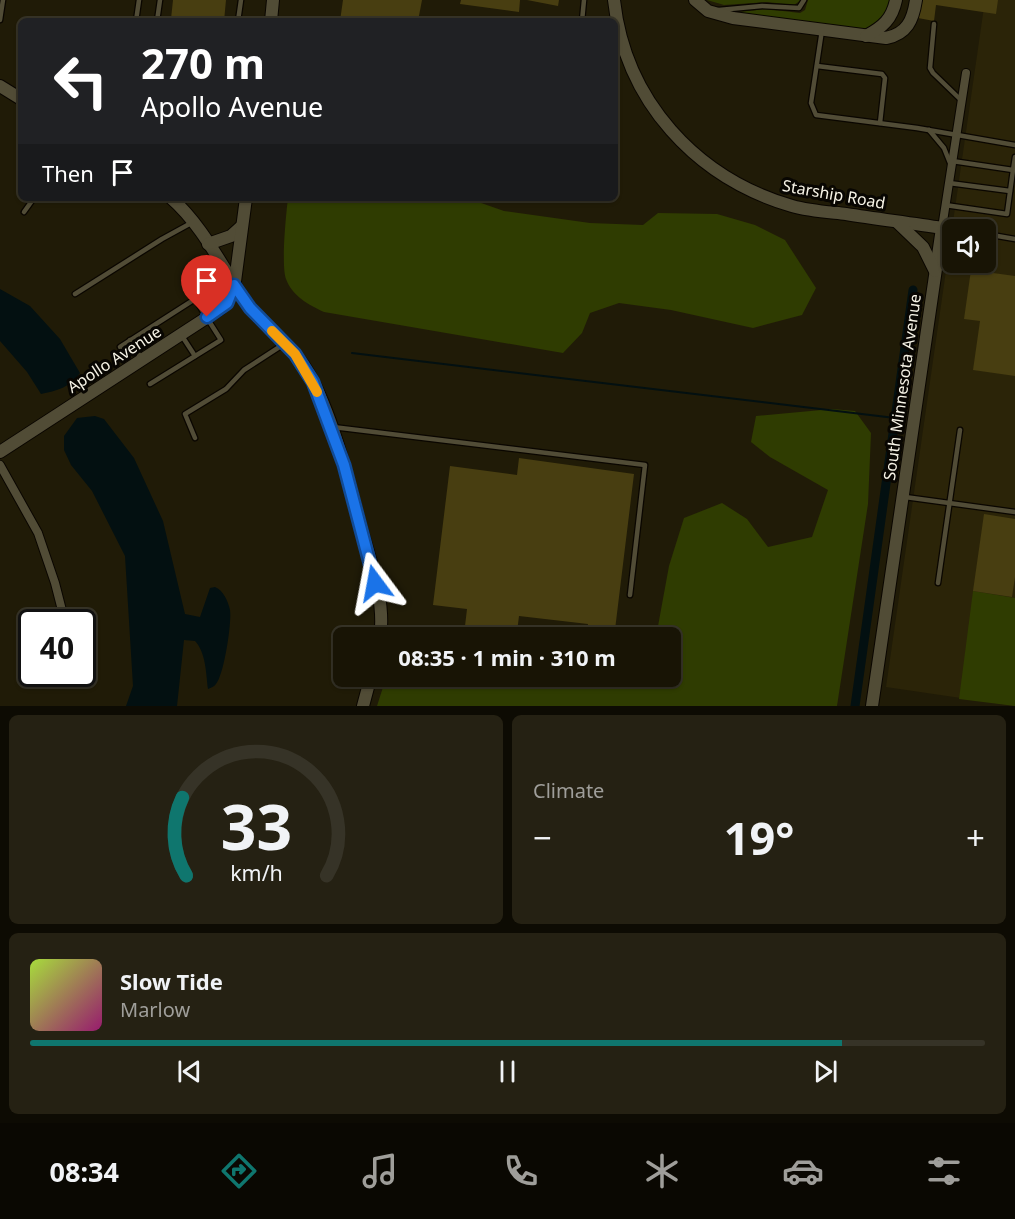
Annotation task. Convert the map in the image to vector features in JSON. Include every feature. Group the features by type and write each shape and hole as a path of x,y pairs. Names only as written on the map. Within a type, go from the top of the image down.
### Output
{"street":[{"path":"271,18 273,0"},
{"name":"Starship Road","path":"614,0 618,18"},
{"path":"695,0 708,11 733,18 886,38 897,36 912,20 916,0"},
{"path":"866,36 885,25 893,12 896,0"},
{"name":"Starship Road","path":"618,20 623,45 645,94 677,138 709,167 763,196 794,207 942,228"},
{"name":"South Minnesota Avenue","path":"946,219 945,206 966,73"},
{"path":"0,86 18,97"},
{"path":"174,201 193,222 250,308 305,368 344,465 372,567 382,617 381,627"},
{"path":"234,285 246,201"},
{"path":"896,221 923,247 935,270"},
{"path":"208,244 231,236 242,226"},
{"name":"South Minnesota Avenue","path":"872,706 935,270 942,246"},
{"name":"Apollo Avenue","path":"0,452 227,303 234,285"},
{"path":"0,465 38,533 56,583 62,609"},
{"path":"363,706 368,687"}],"lane":[{"path":"0,20 3,0"},
{"path":"136,18 139,0"},
{"path":"157,18 160,0"},
{"path":"238,18 241,0"},
{"path":"582,18 584,0"},
{"path":"708,11 762,6 796,8 801,6 804,0"},
{"path":"934,24 930,68 962,100"},
{"path":"822,30 812,103 816,115 929,130 1015,145"},
{"path":"817,66 882,74 885,78 880,123"},
{"path":"929,130 944,148 952,165 1013,170"},
{"path":"945,206 1007,214 1015,157"},
{"path":"949,183 1010,191"},
{"path":"24,212 32,201"},
{"path":"75,294 193,222"},
{"path":"996,235 1015,238"},
{"path":"120,347 195,299 221,340 150,384"},
{"path":"181,335 195,356"},
{"path":"130,340 142,360"},
{"path":"195,438 185,414 226,389 244,370 284,344"},
{"path":"330,427 645,465 630,595"},
{"path":"938,582 960,430"},
{"path":"902,497 1015,512"}],"shaded area":[{"path":"985,0 1015,0 1015,706 886,687 946,273 996,273 996,219 953,219"},
{"path":"0,289 30,306 60,339 80,373 68,385 41,394 27,372 0,341"},
{"path":"95,416 104,419 134,458 163,521 185,614 200,617 210,588 215,587 223,593 230,610 229,636 219,679 215,685 208,689 205,664 199,646 195,641 184,640 177,706 126,706 133,686 125,556 92,491 71,465 64,450 64,436 77,418"}],"green space":[{"path":"707,0 801,0 794,5 767,2 724,5"},
{"path":"808,0 891,0 885,17 865,30 738,12 766,9 800,13 805,10"},
{"path":"288,201 476,201 504,211 590,223 643,225 658,213 717,214 755,225 785,240 816,288 802,315 753,328 671,310 619,303 590,313 582,333 563,353 324,312 297,295 286,279 285,227"},
{"path":"832,409 855,411 871,433 868,504 837,706 377,706 383,687 681,687 681,627 658,627 669,566 684,518 722,503 747,519 768,547 812,537 828,490 770,457 751,442 756,416"},
{"path":"973,591 1015,598 1015,706 959,699"}],"building":[{"path":"173,0 226,0 224,18 171,18"},
{"path":"343,0 422,0 419,18 340,18"},
{"path":"461,0 520,0 519,12 460,4"},
{"path":"527,0 559,0 558,6"},
{"path":"920,0 998,0 996,14 936,5 934,21 918,18"},
{"path":"971,273 1015,276 1015,376 973,370 980,321 964,319"},
{"path":"519,458 634,474 615,627 588,627 588,624 519,616 518,627 465,626 467,609 433,605 450,466 517,475"},
{"path":"984,514 1015,519 1015,577 1012,597 973,591"}],"waterway":[{"path":"855,706 913,290"},
{"path":"352,353 895,418"}],"slow traffic":[{"path":"272,331 295,354 317,392"}],"route":[{"path":"207,317 227,303 234,285 260,320 295,354 305,368 320,398 344,465 375,583"}]}
